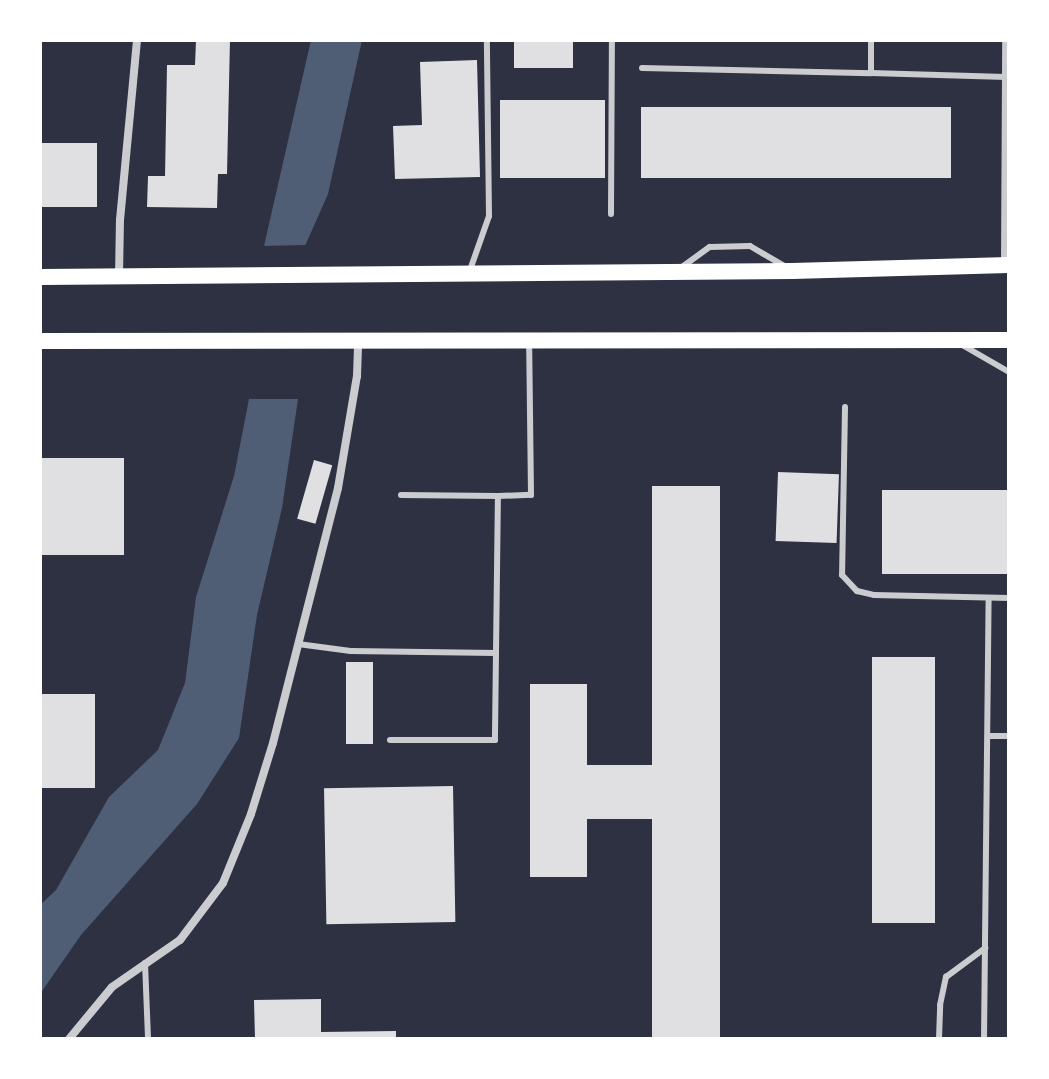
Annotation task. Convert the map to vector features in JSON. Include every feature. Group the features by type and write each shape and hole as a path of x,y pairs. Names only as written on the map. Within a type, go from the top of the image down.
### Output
{"main road":[{"path":"40,277 792,271 1007,265"},
{"path":"40,341 1009,340"}],"street":[{"path":"119,276 120,220 137,40"},
{"path":"1006,40 1007,265"},
{"path":"69,1039 112,987 180,940 223,883 251,814 338,488 357,376 351,340"}],"lane":[{"path":"468,274 489,216 487,40"},
{"path":"611,214 612,40"},
{"path":"871,40 871,73"},
{"path":"642,68 1008,77"},
{"path":"675,272 710,247 750,246 792,271"},
{"path":"401,495 531,495 529,340"},
{"path":"954,340 1009,372"},
{"path":"845,407 842,575 857,591 874,595 1009,598"},
{"path":"390,740 495,740 498,496"},
{"path":"984,1039 989,598"},
{"path":"298,644 351,651 496,653"},
{"path":"988,736 1009,736"},
{"path":"939,1039 940,1005 946,977 985,948"},
{"path":"145,963 148,1039"}],"water":[{"path":"311,40 362,40 328,194 305,246 298,399 282,508 257,615 239,738 197,804 81,935 40,994 40,905 56,890 109,797 158,750 185,683 196,597 234,476 249,399 264,246"}],"pier":[{"path":"309,245 302,399 245,399 260,246"}],"building":[{"path":"196,40 230,40 227,174 218,174 217,208 147,207 148,176 165,176 167,65 195,65"},
{"path":"514,40 573,40 573,68 514,68"},
{"path":"477,60 480,177 395,179 393,126 422,125 420,62"},
{"path":"500,100 605,100 605,178 500,178"},
{"path":"641,107 951,107 951,178 641,178"},
{"path":"40,143 97,143 97,207 40,207"},
{"path":"40,458 124,458 124,555 40,555"},
{"path":"314,460 332,465 315,524 297,519"},
{"path":"778,472 839,474 837,543 776,541"},
{"path":"652,486 720,486 720,1039 652,1039 652,819 587,819 587,877 530,877 530,684 587,684 587,765 652,765"},
{"path":"882,490 1009,490 1009,574 882,574"},
{"path":"872,657 935,657 935,923 872,923"},
{"path":"346,662 373,662 373,744 346,744"},
{"path":"40,694 95,694 95,788 40,788"},
{"path":"453,786 455,922 326,924 324,788"},
{"path":"321,999 321,1032 396,1031 396,1039 255,1039 254,1000"}]}
